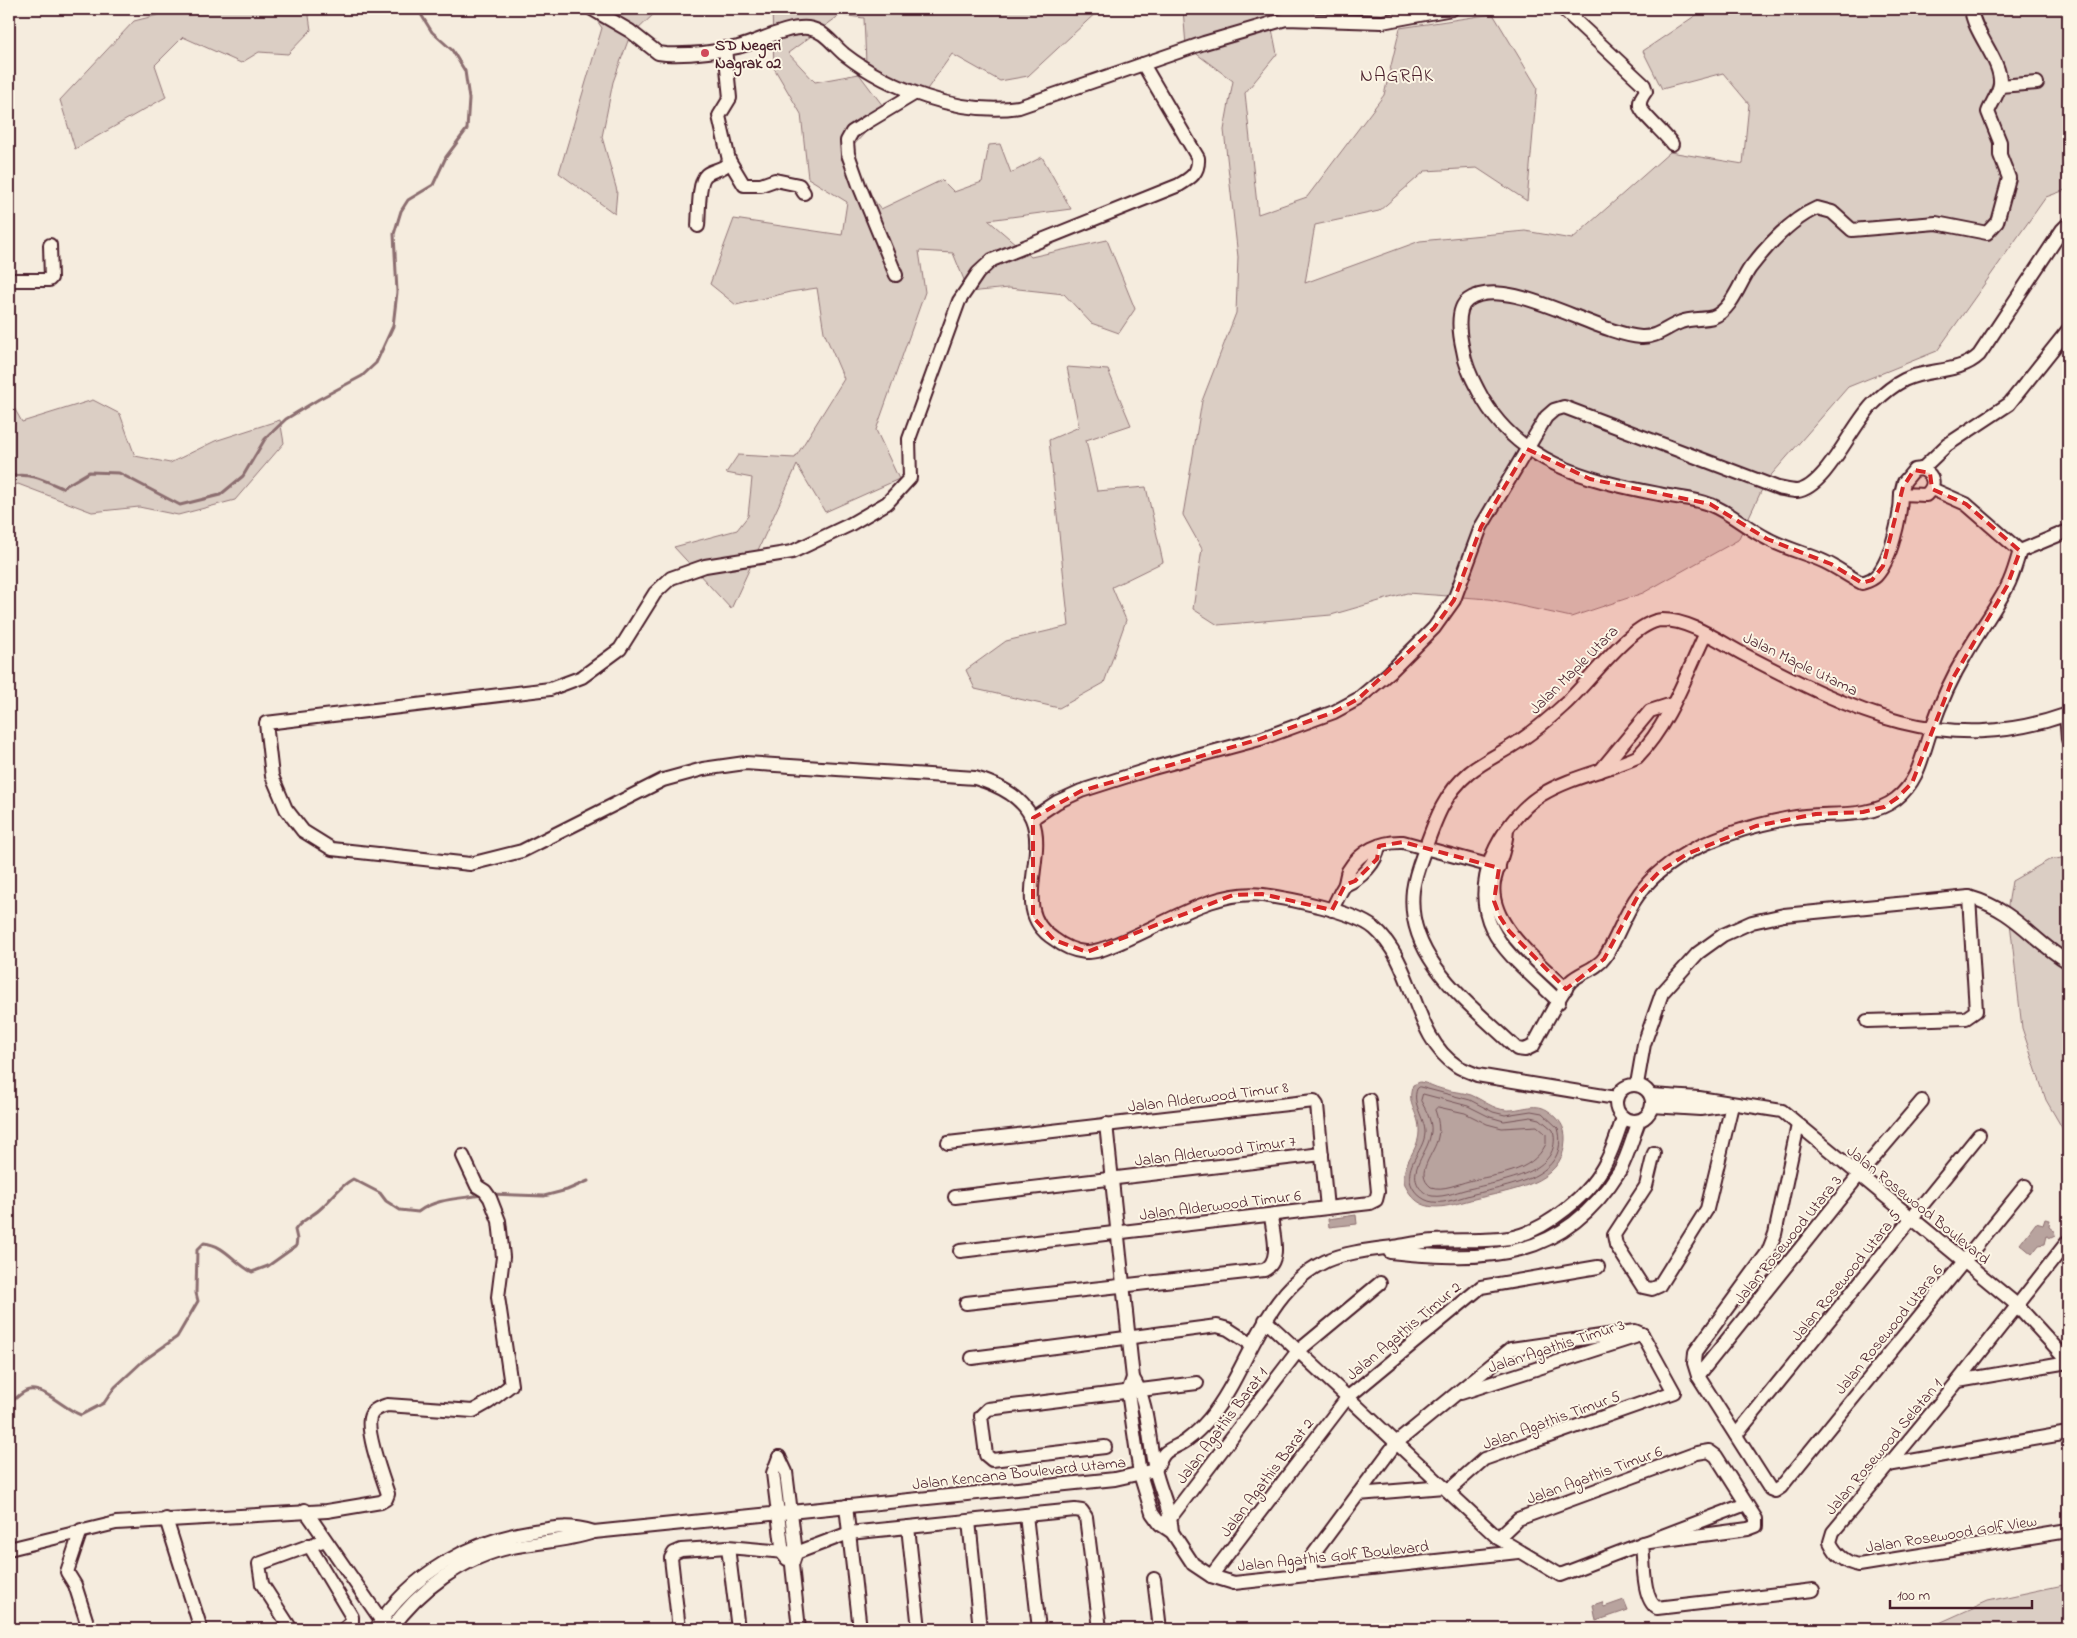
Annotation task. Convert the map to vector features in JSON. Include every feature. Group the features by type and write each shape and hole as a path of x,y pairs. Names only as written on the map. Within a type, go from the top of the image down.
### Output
{"street":[{"path":"592,9 630,31 658,53 676,55 725,48 779,33 808,28 818,31 861,65 914,94 969,106 1006,109 1019,107 1252,28 1286,19 1382,22 1452,9"},
{"path":"1563,9 1644,85 1646,91 1640,101 1642,110 1666,134 1672,144"},
{"path":"1901,494 1926,495 1932,489 1934,481 1930,473 1922,469 1914,470 1908,476 1901,494 1894,534 1883,566 1872,580 1862,583 1831,564 1767,539 1710,504 1590,479 1527,450 1497,422 1469,374 1460,331 1462,309 1468,300 1490,294 1529,298 1586,322 1644,337 1685,321 1705,319 1719,314 1736,293 1749,270 1768,247 1798,218 1817,208 1832,212 1852,230 1936,224 1987,233 1992,230 1996,222 2008,184 2007,172 2000,155 2000,142 1988,112 2000,86 1994,62 1972,21 1971,9"},
{"path":"725,48 730,100 719,116 729,160 744,185 760,184 775,180 799,185 804,193"},
{"path":"1143,64 1198,158 1199,168 1192,177 1179,185 992,260 978,273 959,301 909,439 910,478 887,503 849,525 792,552 706,566 671,578 655,593 620,649 582,677 550,688 266,723 272,776 286,809 302,831 332,849 470,864 522,851 663,780 703,769 745,763 975,778 998,784 1017,797 1033,818 1036,847 1031,901 1033,917 1042,931 1069,948 1087,952 1111,946 1189,910 1233,895 1262,894 1354,916 1374,928 1387,943 1399,961 1429,1033 1440,1052 1457,1066 1478,1075 1616,1098"},
{"path":"2000,86 2037,83"},
{"path":"896,276 859,185 848,154 847,141 852,132 914,94"},
{"path":"698,226 703,180 708,174 724,166 729,160"},
{"path":"1033,818 1057,802 1081,791 1153,768 1260,739 1334,712 1358,699 1390,672 1434,628 1454,600 1481,528 1546,416 1554,410 1564,408 1778,488 1798,491 1811,485 1828,468 1872,404 1905,380 1960,367 1973,361 1979,355 2062,230 2068,224"},
{"path":"9,280 49,280 51,278 50,245"},
{"path":"1922,469 1947,445 2009,404 2068,330"},
{"path":"1932,489 1966,504 2020,551"},
{"path":"1494,866 1484,876 1482,893 1489,925 1498,940 1559,1002 1571,982 1604,959 1626,914 1640,892 1659,872 1687,854 1720,838 1756,826 1816,814 1863,812 1884,807 1897,798 1912,783 1921,763 1931,730 1964,656 2008,586 2020,551 2068,531"},
{"name":"Jalan Maple Utara","path":"1559,1002 1533,1046 1525,1050 1517,1049 1441,975 1428,957 1419,936 1413,913 1413,890 1438,811 1457,785 1469,773 1547,721 1572,698 1635,631 1649,622 1663,620 1692,626 1705,635"},
{"path":"1566,989 1509,931 1500,917 1494,901 1494,866 1498,840 1523,811 1540,796 1558,786 1637,757 1646,748 1672,704 1705,635"},
{"name":"Jalan Maple Utama","path":"1705,635 1840,703 1897,722 1931,730 2000,729 2024,726 2067,715"},
{"path":"1600,771 1650,711 1672,704"},
{"path":"2067,715 2068,739"},
{"path":"1332,910 1339,893 1345,885 1348,872 1368,849 1391,841 1403,842 1494,866"},
{"path":"1867,1021 1966,1018 1976,1011 1970,897"},
{"path":"1637,1084 1644,1044 1662,993 1698,953 1723,936 1752,922 1784,915 1970,897 1987,902 2005,911 2052,952 2068,962"},
{"path":"1637,1084 1642,1086 1652,1100 1648,1116 1639,1121 1623,1118 1616,1109 1616,1098 1624,1088 1637,1084"},
{"name":"Jalan Rosewood Boulevard","path":"1652,1100 1699,1098 1782,1112 2017,1304 2068,1361"},
{"name":"Jalan Alderwood Timur 6","path":"960,1251 1370,1203 1376,1200 1378,1192 1369,1100"},
{"name":"Jalan Alderwood Timur 8","path":"948,1143 1314,1101 1317,1105 1322,1154"},
{"name":"Jalan Rosewood Utara 3","path":"1698,1376 1922,1101"},
{"path":"1654,1153 1646,1186 1614,1235 1616,1244 1643,1287 1652,1289 1659,1286 1708,1209 1732,1105"},
{"path":"1156,1470 1164,1454 1187,1440 1208,1421 1226,1396 1265,1320 1287,1292 1307,1272 1340,1256 1371,1249 1434,1241 1489,1240 1512,1237 1533,1230 1558,1216 1593,1182 1607,1161 1623,1118"},
{"path":"1371,1249 1434,1256 1490,1256 1515,1252 1539,1244 1566,1228 1605,1191 1621,1168 1639,1121"},
{"path":"1106,1124 1133,1378 1140,1474 1152,1513 1166,1521"},
{"path":"1736,1435 1698,1376 1694,1363 1695,1352 1768,1252 1775,1234 1798,1125"},
{"name":"Jalan Rosewood Utara 5","path":"1736,1435 1979,1135"},
{"path":"1322,1154 1327,1208"},
{"name":"Jalan Alderwood Timur 7","path":"954,1197 1322,1154"},
{"path":"9,1549 116,1523 305,1510 327,1511 380,1502 386,1499 388,1494 369,1428 371,1415 377,1409 387,1405 473,1411 489,1402 510,1385 498,1297 503,1257 498,1218 488,1195 477,1186 463,1156"},
{"name":"Jalan Rosewood Utara 6","path":"1736,1435 1770,1489 1775,1491 1781,1487 2025,1186"},
{"path":"966,1304 1264,1270 1272,1266 1276,1260 1270,1215"},
{"path":"2017,1304 2068,1241"},
{"name":"Jalan Agathis Timur 2","path":"1347,1398 1481,1287 1598,1267"},
{"name":"Jalan Agathis Barat 1","path":"1166,1521 1297,1352 1380,1283"},
{"name":"Jalan Rosewood Selatan 1","path":"1833,1532 1958,1381 2017,1304"},
{"path":"1265,1320 1297,1352 1498,1538 1549,1570 1560,1574 1642,1543 1746,1504 1756,1519 1756,1526 1748,1529 1642,1543"},
{"path":"972,1358 1217,1326 1228,1329 1251,1344"},
{"name":"Jalan Agathis Timur 3","path":"1312,1575 1310,1558 1396,1443 1511,1349 1635,1331 1642,1334"},
{"name":"Jalan Agathis Timur 5","path":"1446,1490 1484,1459 1674,1392 1642,1334"},
{"name":"Jalan Agathis Timur 3","path":"1455,1395 1642,1334"},
{"name":"Jalan Rosewood Selatan 1","path":"1958,1381 2068,1361"},
{"path":"1105,1447 992,1460 986,1455 981,1416 988,1409 1198,1383"},
{"path":"1134,1391 1156,1470 1166,1521"},
{"name":"Jalan Agathis Barat 2","path":"1211,1576 1347,1398"},
{"path":"1888,1464 2068,1433"},
{"name":"Jalan Agathis Timur 6","path":"1498,1538 1518,1519 1698,1453 1709,1451 1716,1456 1746,1504"},
{"name":"Jalan Kencana Boulevard Utama","path":"385,1627 435,1584 483,1556 510,1548 575,1538 594,1532 1115,1479 1156,1470"},
{"path":"1358,1494 1446,1490"},
{"path":"846,1506 860,1629"},
{"path":"305,1510 385,1627"},
{"path":"678,1629 670,1558 674,1553 681,1550 728,1548 790,1557 849,1533 1075,1510 1082,1511 1086,1517 1100,1629"},
{"path":"784,1513 799,1629"},
{"path":"1026,1515 1040,1629"},
{"path":"166,1519 201,1629"},
{"path":"969,1521 980,1629"},
{"name":"Jalan Agathis Golf Boulevard","path":"1166,1521 1193,1564 1211,1576 1234,1583 1518,1552"},
{"path":"908,1527 919,1629"},
{"path":"81,1530 66,1572 76,1585 89,1629"},
{"name":"Jalan Rosewood Golf View","path":"1833,1532 1830,1542 1834,1551 1850,1564 1860,1565 2068,1531"},
{"path":"291,1629 262,1584 259,1564 325,1540"},
{"path":"1642,1543 1647,1595 1651,1604 1657,1608 1813,1590"},
{"path":"309,1545 352,1617 352,1622 344,1629"},
{"path":"728,1548 738,1629"},
{"path":"1154,1579 1160,1629"}],"highlighted area":[{"path":"1527,449 1590,479 1710,504 1767,539 1831,564 1862,583 1872,580 1883,566 1903,487 1914,470 1930,473 1932,489 1966,504 2020,551 2007,586 1953,678 1912,783 1897,798 1884,807 1863,812 1816,814 1756,826 1687,854 1659,872 1640,892 1604,959 1566,989 1509,931 1500,917 1494,901 1499,868 1403,842 1379,846 1377,859 1355,881 1345,885 1332,910 1262,894 1233,895 1087,952 1054,940 1033,917 1033,818 1081,791 1260,739 1334,712 1358,699 1434,628 1454,600 1481,527"}],"shaded area":[{"path":"182,9 308,9 311,30 288,54 259,52 241,63 183,37 155,65 166,97 75,149 60,100 134,21"},
{"path":"589,9 659,9 629,38 613,82 602,137 617,191 615,214 559,173 602,28"},
{"path":"772,9 1100,9 1028,76 1000,81 952,54 923,95 866,63 864,18 840,15 788,53 815,82 859,74 886,110 841,159 881,209 942,180 954,192 982,182 989,145 1000,144 1011,173 1042,157 1071,209 988,220 1031,257 1107,240 1135,309 1119,333 1091,323 1064,294 1009,288 969,292 953,253 919,251 925,292 876,430 899,479 825,512 797,465 731,609 674,547 737,530 748,516 752,478 726,473 738,455 795,458 844,379 824,332 817,288 790,292 736,305 710,284 734,219 842,235 847,202 808,178 801,114 774,68"},
{"path":"1183,9 1268,9 1277,54 1245,93 1258,214 1307,197 1384,95 1400,28 1493,14 1537,87 1527,201 1477,168 1425,171 1379,211 1315,225 1305,283 1420,241 1525,231 1572,239 1670,152 1743,164 1749,104 1723,73 1662,89 1643,51 1705,9 2068,9 2068,189 2046,197 1937,351 1848,387 1766,481 1738,540 1643,593 1571,617 1489,599 1407,593 1331,615 1218,625 1193,609 1202,549 1183,515 1202,401 1236,313 1238,257 1224,130 1233,81 1186,46"},
{"path":"1067,367 1108,370 1131,425 1086,440 1097,491 1146,487 1163,562 1112,587 1126,620 1104,683 1059,708 975,689 966,670 1006,641 1069,626 1049,440 1079,427"},
{"path":"9,399 22,422 93,400 120,414 135,456 170,463 215,441 280,420 284,443 235,500 178,515 139,507 92,512 18,484 9,487"},
{"path":"2068,857 2068,1138 2046,1100 2022,1028 2008,905 2012,881 2049,860"},
{"path":"2068,1584 2068,1629 1926,1629 1988,1601"},
{"path":"1758,1625 1764,1629 1667,1629"}],"water":[{"path":"1420,1082 1471,1095 1501,1109 1511,1110 1537,1107 1547,1110 1558,1119 1563,1127 1565,1140 1562,1155 1555,1167 1544,1176 1517,1189 1441,1207 1425,1205 1411,1195 1404,1178 1405,1170 1418,1140 1419,1125 1412,1104 1411,1092 1413,1085"},
{"path":"1356,1215 1357,1224 1329,1227 1328,1219"},
{"path":"2045,1219 2050,1220 2049,1227 2054,1231 2055,1236 2051,1238 2047,1236 2045,1244 2039,1245 2032,1254 2020,1244 2036,1223 2043,1225"},
{"path":"1624,1600 1628,1610 1596,1621 1593,1605 1602,1602 1604,1607"}],"waterway":[{"path":"9,477 16,475 29,476 62,488 89,472 119,473 180,505 220,495 243,476 265,439 286,419 362,376 376,363 393,326 397,292 394,234 401,211 408,200 433,185 446,157 467,129 469,99 465,71 452,50 432,32 422,16 421,9"},
{"path":"9,1403 29,1390 42,1392 81,1415 104,1403 115,1387 143,1361 177,1337 198,1301 196,1293 197,1250 204,1243 218,1247 252,1272 268,1266 296,1246 295,1230 300,1224 319,1210 343,1186 353,1179 380,1193 386,1201 400,1210 418,1212 432,1204 482,1195"},
{"path":"491,1194 544,1196 567,1190 588,1181"}],"place":[{"name":"SD Negeri Nagrak 02","path":"705,53"}],"district":[{"name":"NAGRAK","path":"1397,74"}]}
